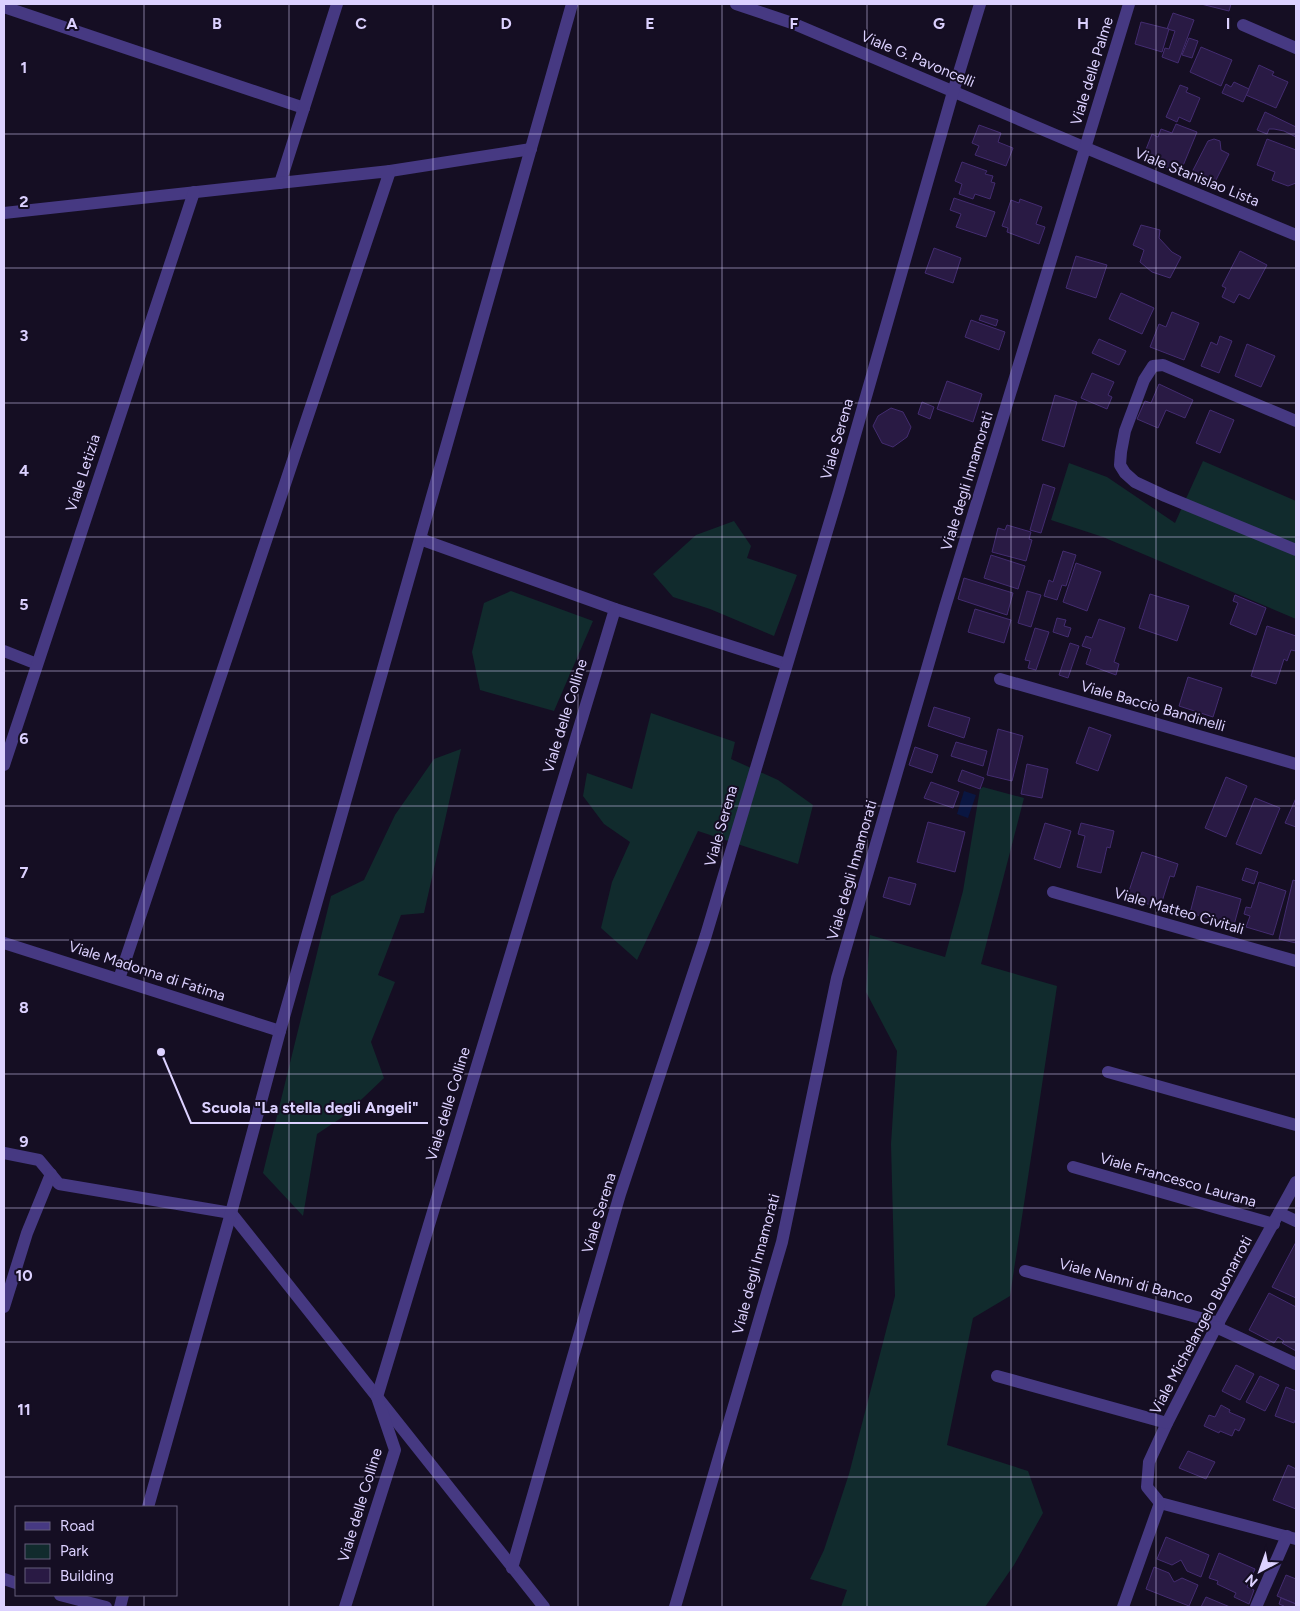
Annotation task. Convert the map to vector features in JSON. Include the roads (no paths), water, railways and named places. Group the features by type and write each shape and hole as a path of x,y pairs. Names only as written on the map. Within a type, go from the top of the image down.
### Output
{"street":[{"path":"280,183 338,4"},
{"path":"148,1506 280,1031 572,4"},
{"name":"Viale G. Pavoncelli","path":"736,4 792,23 1086,148"},
{"name":"Viale Serena","path":"512,1568 620,1194 706,935 839,491 980,4"},
{"name":"Viale delle Palme","path":"1086,148 1129,4"},
{"path":"4,7 304,108"},
{"path":"1243,25 1296,48"},
{"name":"Viale Stanislao Lista","path":"1086,148 1296,235"},
{"name":"Viale degli Innamorati","path":"675,1607 782,1242 837,978 945,607 1086,148"},
{"path":"4,213 390,170 531,149"},
{"path":"119,979 390,170"},
{"name":"Viale Letizia","path":"4,765 194,192"},
{"path":"1296,421 1163,366 1153,366 1144,380 1125,431 1120,452 1120,465 1125,473 1135,482 1157,493 1296,550"},
{"path":"420,539 615,609 786,664"},
{"name":"Viale delle Colline","path":"345,1607 396,1450 376,1397 615,609"},
{"path":"4,651 37,664"},
{"name":"Viale Baccio Bandinelli","path":"1000,678 1296,764"},
{"name":"Viale Matteo Civitali","path":"1053,892 1296,961"},
{"name":"Viale Madonna di Fatima","path":"4,943 280,1031"},
{"path":"1108,1072 1296,1125"},
{"path":"4,1153 38,1160 59,1184 231,1213 544,1607"},
{"name":"Viale Francesco Laurana","path":"1073,1167 1276,1219 1296,1221"},
{"path":"4,1307 28,1233 51,1174"},
{"name":"Viale Michelangelo Buonarroti","path":"1160,1503 1147,1487 1149,1462 1217,1325 1296,1182"},
{"name":"Viale Nanni di Banco","path":"1025,1271 1217,1325 1296,1364"},
{"path":"998,1376 1167,1423"},
{"path":"1123,1607 1160,1503 1291,1538 1256,1607"},
{"path":"64,1596 106,1607"}],"water":[{"path":"964,791 976,795 968,818 957,814"}],"place":[{"name":"Scuola \"La stella degli Angeli\"","path":"161,1052"}]}
